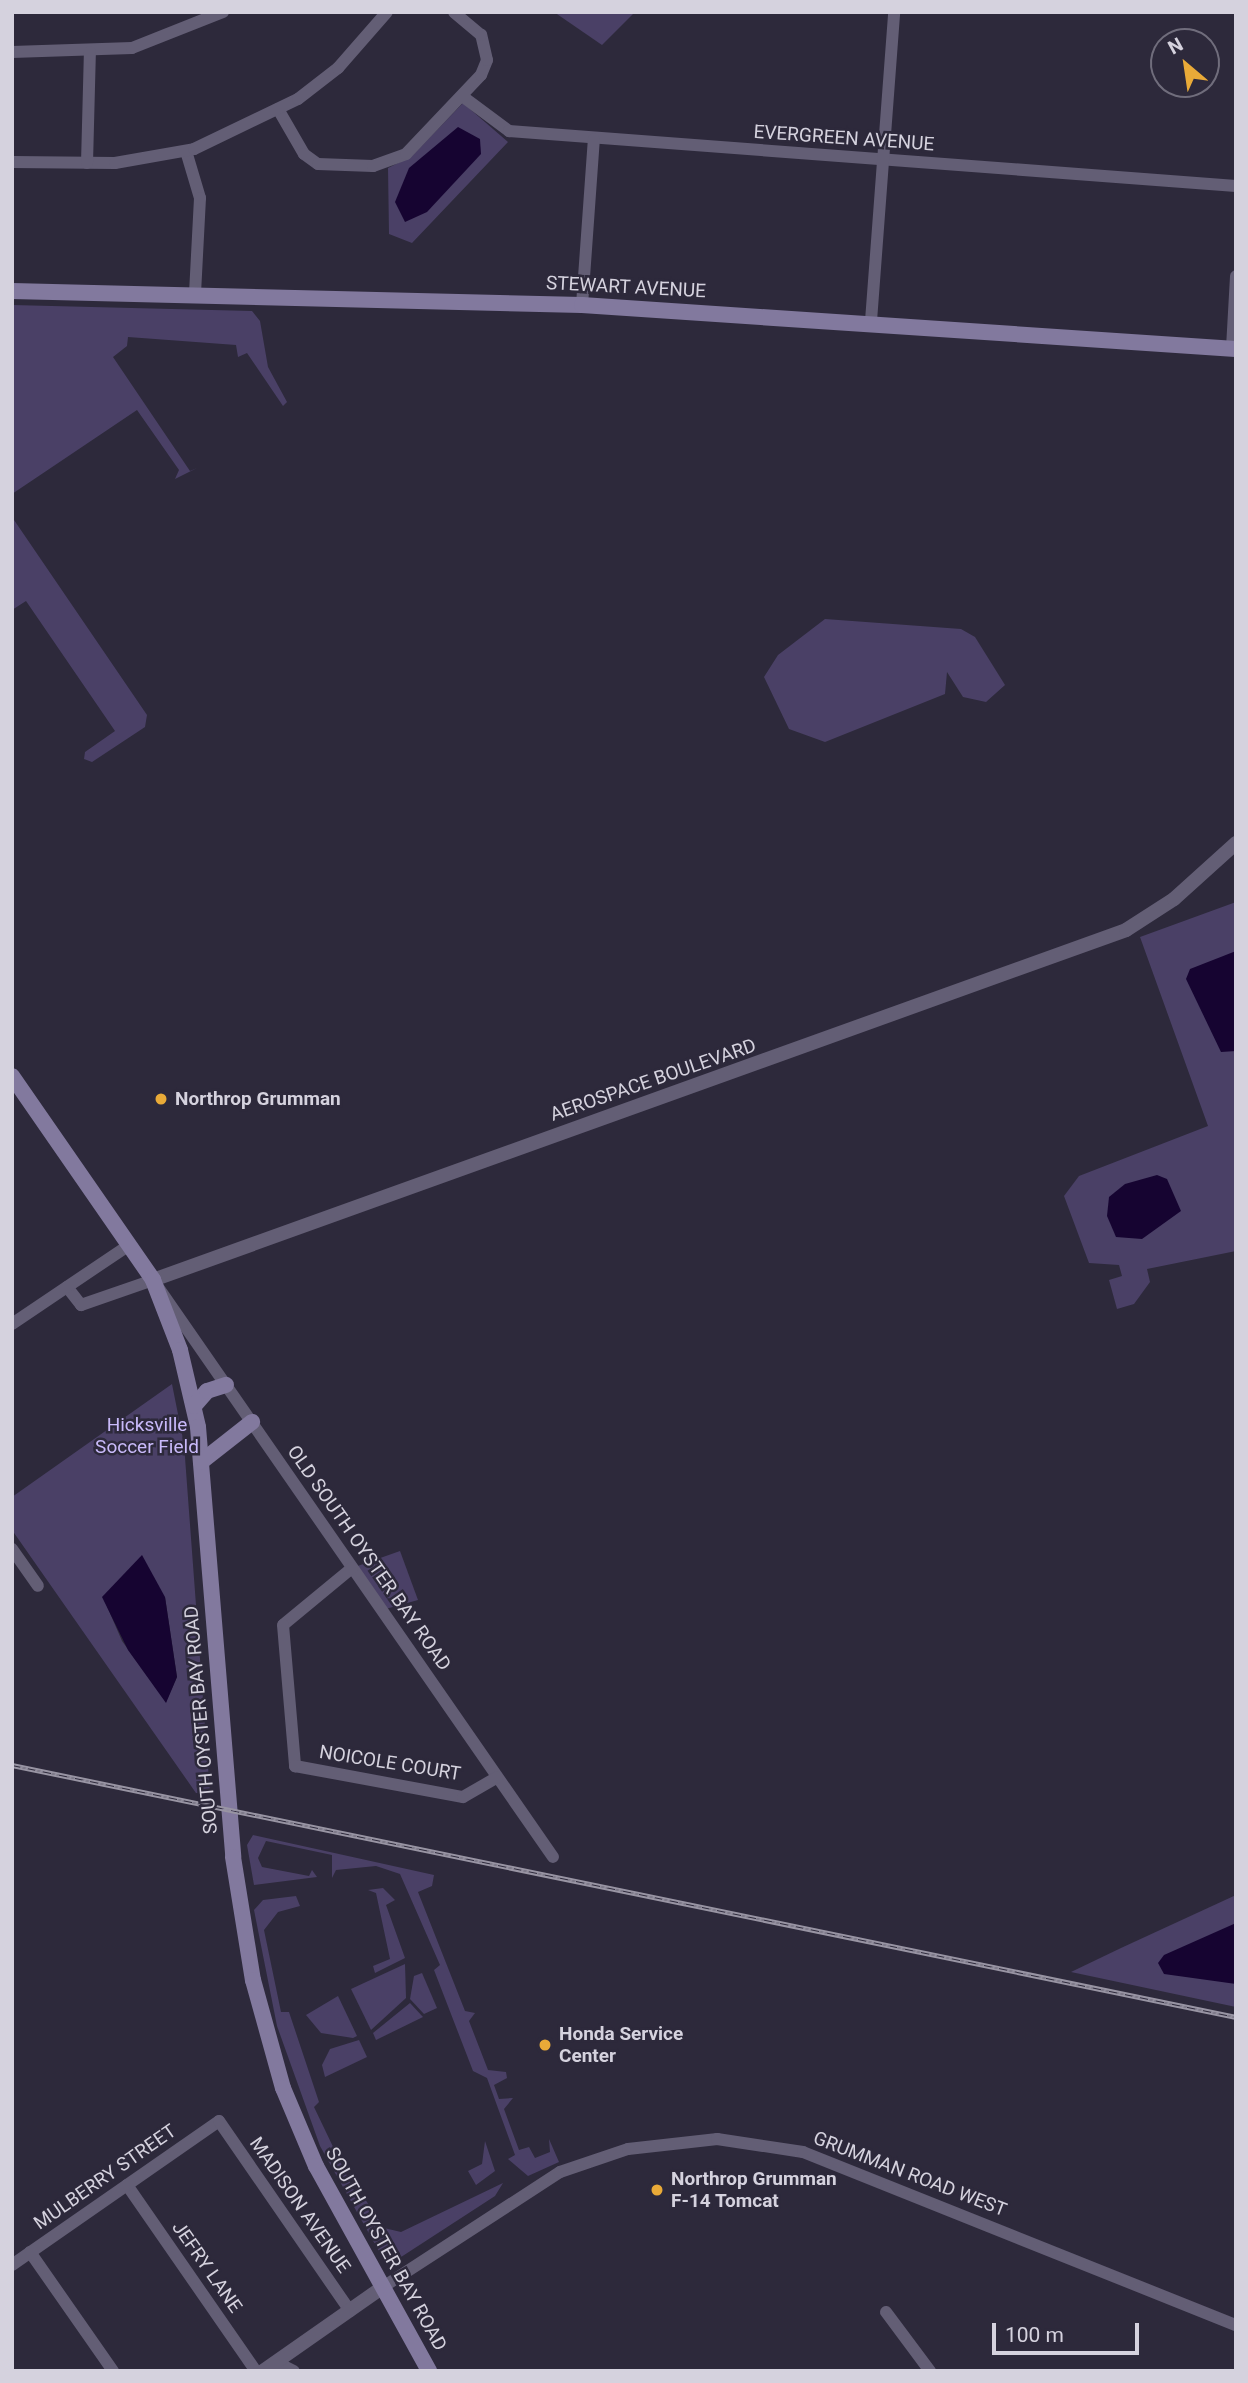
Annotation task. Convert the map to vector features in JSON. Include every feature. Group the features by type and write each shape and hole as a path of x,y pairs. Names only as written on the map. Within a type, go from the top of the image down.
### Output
{"main road":[{"name":"STEWART AVENUE","path":"12,290 582,304 871,321 1234,349"},
{"name":"SOUTH OYSTER BAY ROAD","path":"12,1076 153,1280 194,1406 201,1462 234,1867 253,1980 300,2131 429,2371"},
{"path":"194,1406 207,1391 226,1385"},
{"path":"201,1462 252,1422"}],"street":[{"path":"12,52 90,52 159,42 223,12"},
{"path":"12,162 87,163 186,151 278,109 338,68 387,12"},
{"path":"278,109 304,153 318,164 373,166 406,154 481,75 486,46 454,12"},
{"path":"871,321 894,12"},
{"path":"87,163 90,52"},
{"name":"EVERGREEN AVENUE","path":"462,96 509,131 1236,186"},
{"path":"582,304 594,139"},
{"path":"186,151 200,198 195,295"},
{"path":"1234,349 1236,276"},
{"name":"AEROSPACE BOULEVARD","path":"67,1287 81,1305 1125,930 1174,899 1236,843"},
{"path":"12,1324 129,1245"},
{"name":"OLD SOUTH OYSTER BAY ROAD","path":"153,1280 552,1857"},
{"path":"12,1549 38,1586"},
{"name":"NOICOLE COURT","path":"352,1568 283,1625 295,1766 463,1797 497,1777"},
{"name":"MULBERRY STREET","path":"12,2265 219,2121"},
{"name":"MADISON AVENUE","path":"219,2121 350,2311"},
{"name":"GRUMMAN ROAD WEST","path":"383,2287 560,2172 628,2149 717,2139 803,2152 1236,2325"},
{"name":"JEFRY LANE","path":"127,2185 256,2371"},
{"path":"30,2252 113,2371"},
{"path":"263,2371 383,2287"},
{"path":"886,2312 930,2371"},
{"path":"276,2362 294,2371"}],"green space":[{"path":"554,12 635,12 602,45"},
{"path":"463,103 508,142 412,243 389,234 388,168 412,156"},
{"path":"12,305 252,311 260,321 268,367 287,402 283,406 247,353 238,357 236,345 128,337 127,346 113,357 190,471 197,468 175,479 179,470 137,410 12,494"},
{"path":"12,517 147,715 145,727 92,762 84,759 85,752 115,731 26,601 12,610"},
{"path":"825,619 961,629 975,637 1005,685 986,702 963,697 947,672 945,694 825,742 789,729 764,677 778,655"},
{"path":"1236,902 1236,1251 1147,1269 1150,1282 1134,1304 1117,1309 1109,1280 1122,1276 1119,1265 1089,1263 1064,1196 1079,1176 1208,1126 1140,937"},
{"name":"Hicksville Soccer Field","path":"172,1384 184,1444 210,1793 196,1793 12,1530 12,1497","holes":["103,1597 165,1597 177,1677 166,1702 122,1641"]},
{"path":"400,1551 418,1600 382,1610 352,1568"},
{"path":"253,1835 434,1875 432,1886 418,1892 465,2011 475,2013 469,2021 488,2070 506,2072 507,2078 494,2085 499,2099 513,2098 504,2109 519,2150 529,2147 535,2158 550,2152 549,2139 559,2162 528,2176 508,2159 515,2155 487,2078 473,2071 434,1970 440,1965 400,1874 376,1866 336,1870 332,1878 332,1855 266,1841 258,1858 262,1867 309,1876 312,1870 317,1877 254,1885 247,1845"},
{"path":"383,1888 395,1900 386,1905 405,1958 375,1973 373,1966 390,1959 376,1893 368,1890"},
{"path":"1236,1895 1236,2007 1071,1972 1121,1948"},
{"path":"296,1896 300,1906 278,1912 264,1930 281,2012 289,2012 319,2102 314,2107 359,2201 365,2199 384,2228 401,2232 503,2183 495,2196 398,2259 381,2255 320,2146 277,2026 254,1910 263,1900"},
{"path":"405,1964 406,1998 371,2030 351,1989"},
{"path":"422,1973 437,2008 424,2014 410,1999 414,1976"},
{"path":"338,1996 357,2036 353,2038 321,2033 306,2015"},
{"path":"410,2003 423,2017 376,2040 373,2033"},
{"path":"359,2040 367,2057 325,2077 322,2065 330,2049"},
{"path":"485,2141 495,2171 476,2185 468,2171 482,2164"}],"shaded area":[{"path":"458,127 480,139 481,154 427,212 405,222 395,202 409,168"},
{"path":"1236,951 1236,1051 1221,1052 1186,979 1190,969"},
{"path":"1157,1175 1167,1179 1181,1211 1142,1239 1116,1237 1107,1216 1109,1197 1125,1184"},
{"path":"142,1555 165,1597 177,1677 166,1703 128,1650 102,1597"},
{"path":"1236,1923 1236,1984 1164,1974 1158,1963 1164,1955"}],"railway":[{"path":"12,1765 1236,2017"}],"place":[{"name":"Northrop Grumman","path":"161,1099"},
{"name":"Honda Service Center","path":"545,2045"},
{"name":"Northrop Grumman F-14 Tomcat","path":"657,2190"}]}
